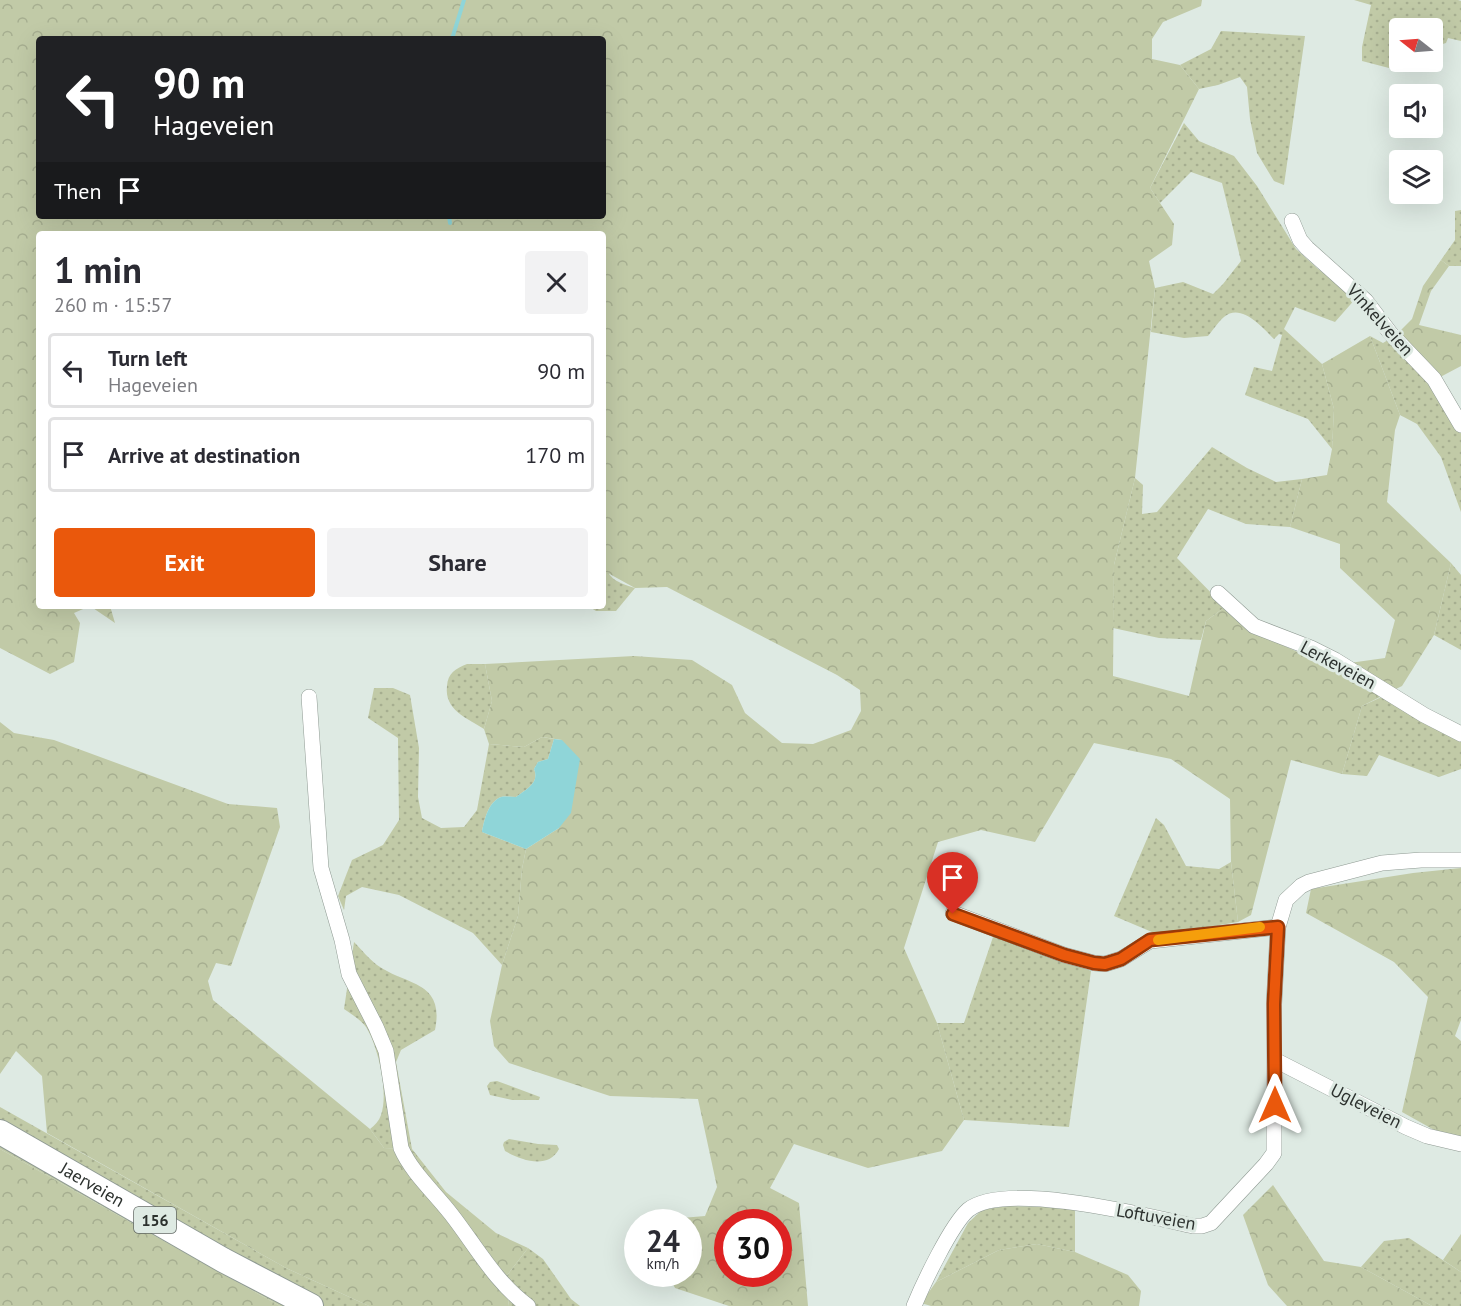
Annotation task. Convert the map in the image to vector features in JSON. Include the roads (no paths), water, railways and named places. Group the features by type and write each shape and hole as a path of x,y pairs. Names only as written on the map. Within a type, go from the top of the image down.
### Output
{"main road":[{"name":"Jaerveien","path":"0,1132 103,1189 223,1260 311,1306"}],"street":[{"name":"Vinkelveien","path":"1292,222 1300,240 1307,248 1366,301 1391,334 1434,379 1461,425"},
{"name":"Lerkeveien","path":"1218,593 1254,626 1335,660 1424,715 1461,734"},
{"path":"309,697 321,868 349,974 386,1051 401,1148 408,1162 452,1215 493,1272 528,1306"},
{"name":"Loftuveien","path":"914,1306 956,1225 967,1211 986,1202 1008,1199 1070,1202 1193,1226 1202,1226 1211,1222 1274,1153 1274,1004 1278,927 1286,900 1309,882 1382,863 1461,860"},
{"path":"953,914 1064,955 1105,964 1121,959 1150,940 1278,927"},
{"name":"Ugleveien","path":"1275,1060 1406,1127 1427,1136 1461,1144"}],"water":[{"path":"554,739 562,740 580,759 571,813 559,828 526,849 482,832 487,812 497,799 516,797 534,782 534,769 538,762 548,759"}],"waterway":[{"path":"453,36 464,0"},
{"path":"449,219 450,223"}]}
